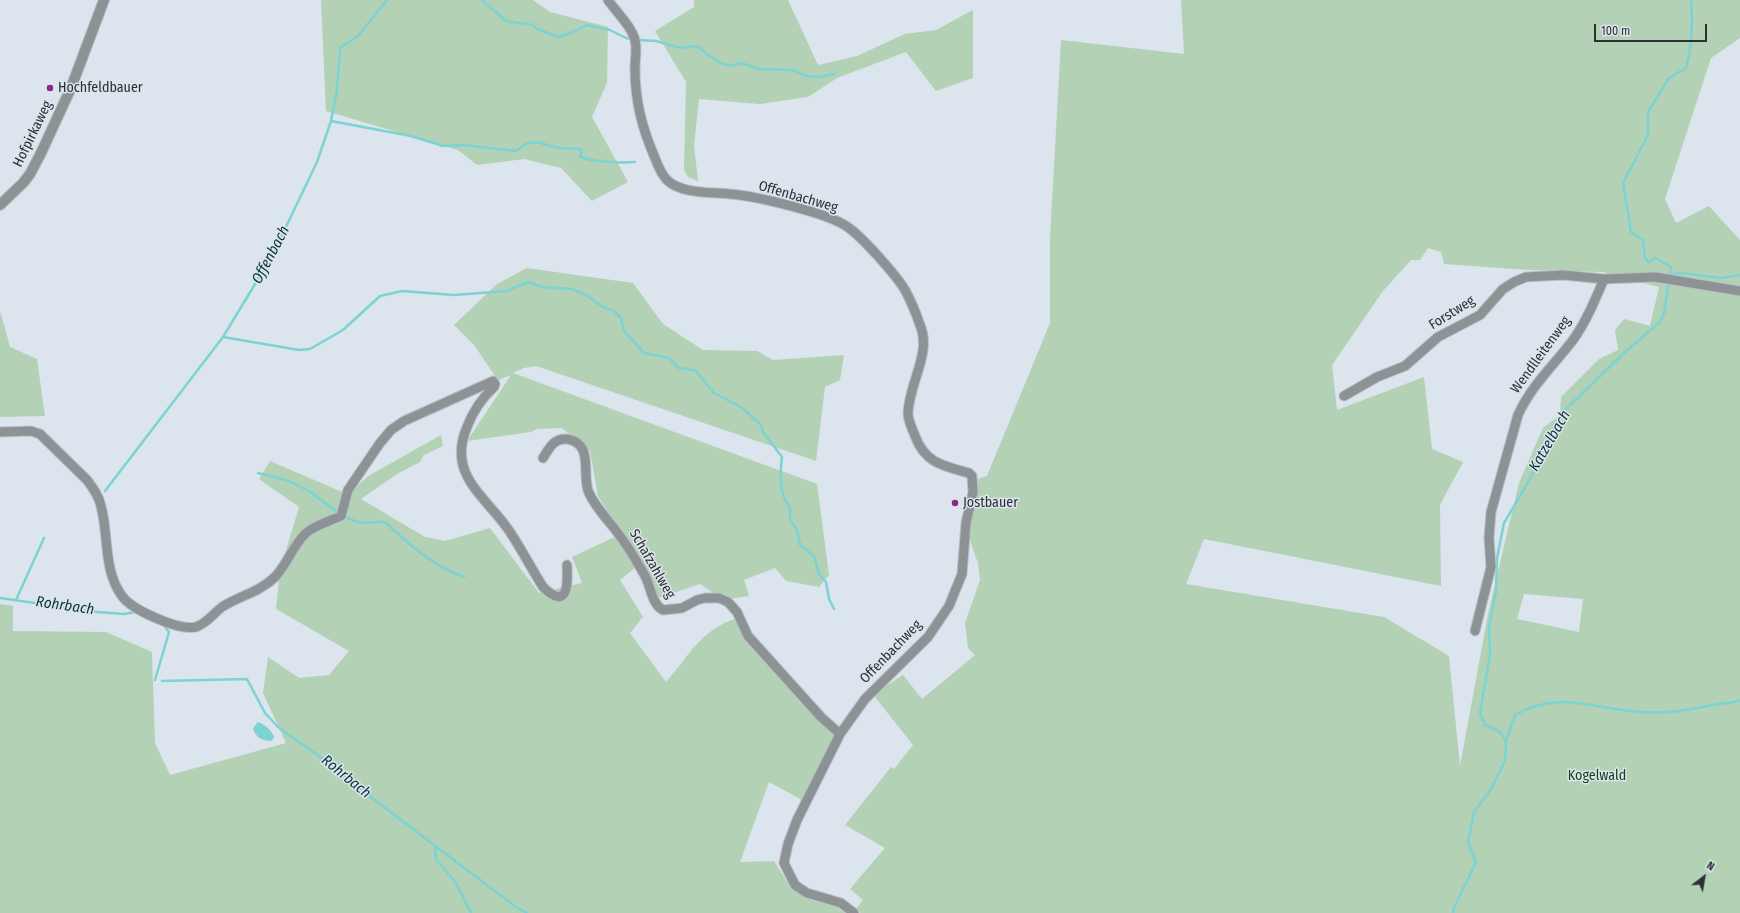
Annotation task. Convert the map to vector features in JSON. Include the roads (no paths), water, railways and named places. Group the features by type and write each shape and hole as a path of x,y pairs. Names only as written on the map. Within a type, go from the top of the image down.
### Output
{"street":[{"name":"Hofpirkaweg","path":"0,204 26,178 41,153 71,88 104,0"},
{"name":"Offenbachweg","path":"608,0 634,38 636,47 635,75 640,113 644,133 661,173 674,185 691,190 733,194 794,207 834,220 848,227 856,234 881,260 904,289 921,327 924,350 911,394 908,413 916,440 925,454 936,463 968,473 972,476 973,492 966,523 962,574 949,606 928,637 865,698 840,734 797,820 788,844 784,863 792,881 800,890 841,903 854,913"},
{"name":"Forstweg","path":"1344,396 1377,377 1405,366 1438,337 1480,315 1503,290 1514,282 1526,277 1563,275 1604,280"},
{"path":"1604,280 1655,276 1740,291"},
{"name":"Wendlleitenweg","path":"1475,630 1491,567 1489,538 1491,512 1518,415 1524,403 1539,382 1573,339 1604,280"},
{"path":"0,432 31,431 40,434 87,480 93,488 101,507 110,568 122,596 127,602 138,610 188,628 202,624 224,606 268,583 276,576 307,532 341,516 348,490 391,430 404,421 494,381 496,384 476,409 464,433 460,457 466,475 472,485 508,529 543,587 550,594 558,596 564,595 567,590 567,566"},
{"name":"Schafzahlweg","path":"543,458 551,445 558,440 568,439 578,444 582,449 586,460 585,482 589,494 625,542 645,575 658,607 663,610 682,608 697,600 705,598 719,598 728,602 737,612 748,636 820,717 840,734"}],"water":[{"path":"258,722 266,726 271,731 274,738 271,741 262,739 255,734 253,728"}],"waterway":[{"name":"Offenbach","path":"105,491 223,337 272,256 317,162 331,121 337,90 340,48 358,36 387,0"},
{"path":"482,0 506,21 533,25 537,29 559,37 587,25 610,30 631,39"},
{"name":"Katzelbach","path":"1453,913 1476,862 1468,842 1474,812 1490,791 1505,761 1506,741 1499,731 1485,725 1480,713 1490,655 1489,627 1496,591 1497,558 1504,523 1530,479 1546,442 1565,410 1624,353 1660,322 1664,313 1671,267 1655,258 1649,262 1645,258 1643,240 1631,232 1623,183 1648,135 1648,112 1669,78 1686,68 1692,34 1691,0"},
{"path":"638,40 656,41 681,48 697,46 712,58 728,65 741,63 760,69 792,70 806,76 819,77 834,74"},
{"path":"331,121 411,136 443,146 465,145 515,151 526,144 534,142 560,148 580,149 582,150 580,157 594,160 635,162"},
{"path":"1669,275 1681,273 1721,278 1740,275"},
{"path":"223,337 299,350 310,349 343,330 380,296 402,291 454,295 507,291 528,282 542,287 572,289 586,295 603,307 614,311 621,318 624,331 644,353 669,358 679,368 695,370 714,393 741,407 761,425 763,432 782,457 781,483 786,502 790,507 790,520 797,530 800,545 814,556 819,574 826,582 829,599 834,609"},
{"path":"258,473 289,481 309,491 337,512"},
{"path":"344,516 360,523 386,523 413,547 432,561 464,577"},
{"name":"Offenbach","path":"16,600 44,538"},
{"name":"Rohrbach","path":"0,598 97,612 124,614 135,612"},
{"name":"Rohrbach","path":"155,680 169,632 163,624"},
{"name":"Rohrbach","path":"162,681 247,679 265,713 278,727 346,775 376,801 516,907 527,913"},
{"path":"1506,741 1515,715 1531,707 1547,703 1577,703 1641,712 1669,712 1689,710 1740,700"},
{"path":"435,846 436,859 456,883 471,913"}],"place":[{"name":"Hochfeldbauer","path":"50,88"},
{"name":"Jostbauer","path":"955,503"}],"park label":[{"name":"Kogelwald","path":"1597,776"}]}
